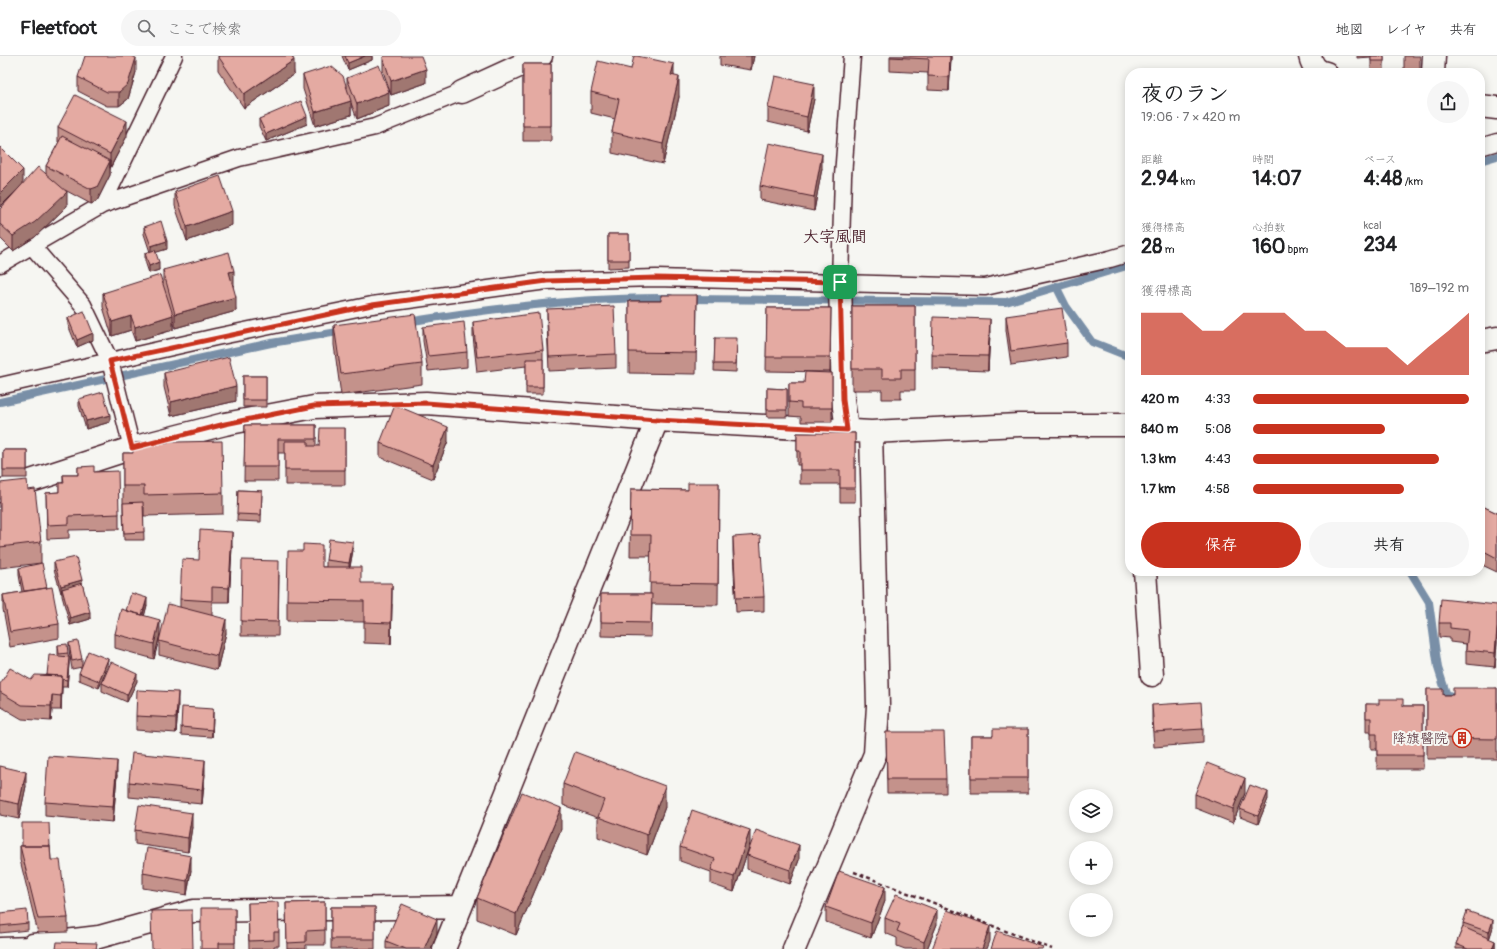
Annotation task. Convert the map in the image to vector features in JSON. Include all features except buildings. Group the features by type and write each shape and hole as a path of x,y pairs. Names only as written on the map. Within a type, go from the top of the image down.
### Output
{"street":[{"path":"462,92 542,56"},
{"path":"1310,56 1312,65 1315,68"},
{"path":"1433,68 1434,56"},
{"path":"1485,107 1497,108"},
{"path":"840,284 839,308 843,400 847,430"},
{"path":"1485,340 1497,338"},
{"path":"0,491 132,448 225,424 314,406 426,403 657,420 871,432 1019,425 1125,425"},
{"path":"444,949 657,420"},
{"path":"794,949 875,754 878,706 871,432"},
{"path":"1145,576 1152,675"},
{"path":"33,945 99,937 193,911 461,907"}],"lane":[{"path":"102,205 174,56"},
{"path":"840,284 843,176 852,56"},
{"path":"0,264 102,205 238,158 375,127 462,92"},
{"path":"1485,146 1497,142"},
{"path":"32,246 83,305 111,364 132,448"},
{"path":"0,386 111,364 372,305 547,281 656,278 985,287 1125,254"},
{"path":"0,946 33,945"}],"path":[{"path":"829,862 1052,949"}],"waterway":[{"path":"1485,160 1497,156"},
{"path":"687,299 1006,302 1125,266"},
{"path":"1056,286 1066,306 1092,342 1125,355"},
{"path":"407,322 538,304 604,299 670,298"},
{"path":"0,402 271,343 344,331"},
{"path":"1413,576 1429,602 1438,668 1446,693 1457,699"}],"place":[{"name":"降旗醫院","path":"1462,738"}],"district":[{"name":"大字風間","path":"835,236"}],"route":[{"path":"656,278 840,282 839,308 843,400 847,430 657,420 426,403 314,406 225,424 132,448 110,361 216,337 372,305 547,281 656,278"}]}
